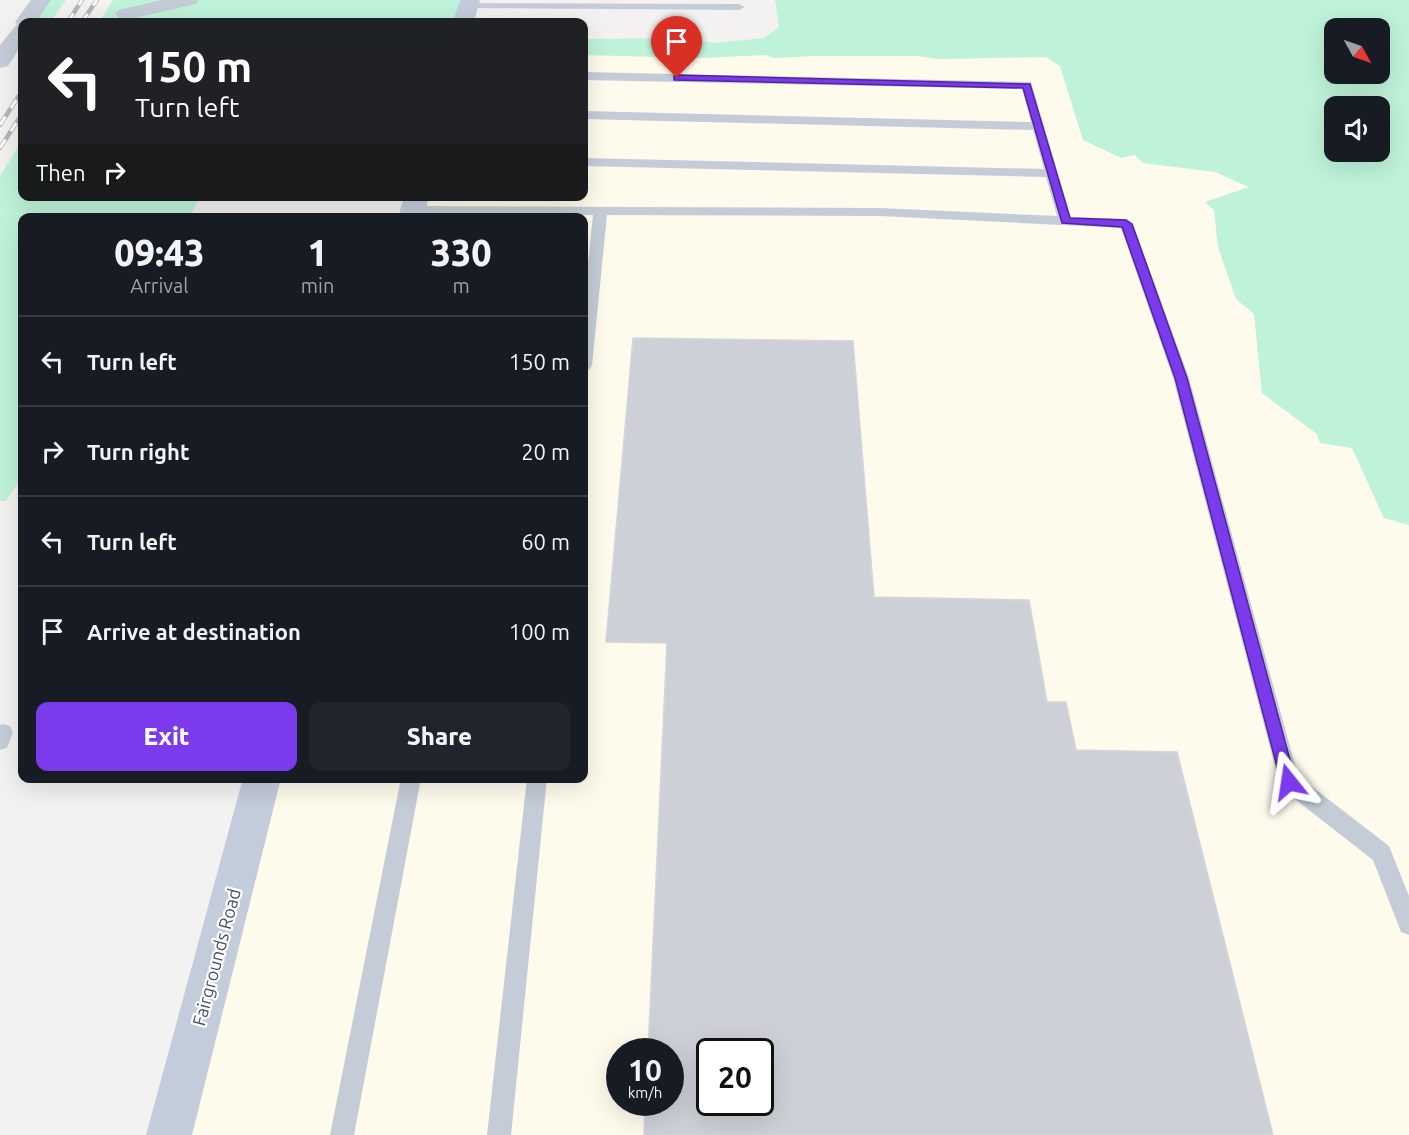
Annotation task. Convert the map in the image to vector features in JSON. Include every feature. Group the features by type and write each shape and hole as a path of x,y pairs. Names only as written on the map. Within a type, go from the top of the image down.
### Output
{"street":[{"path":"29,18 41,0"},
{"path":"126,14 189,0"},
{"path":"0,61 18,34"},
{"name":"Fairgrounds Road","path":"169,1135 261,783"}],"lane":[{"path":"467,9 739,7"},
{"path":"588,76 1027,86 1065,221"},
{"path":"588,115 1038,126"},
{"path":"588,162 1052,173"},
{"path":"413,208 880,212 1126,224 1181,378 1289,782 1381,853 1409,924"},
{"path":"588,331 602,210"},
{"path":"342,1135 410,783"},
{"path":"500,1135 536,783"}],"shaded area":[{"path":"588,55 701,58 765,55 774,58 916,56 939,59 1046,57 1060,66 1083,141 1215,172 1250,187 1205,202 1214,210 1218,247 1236,299 1254,314 1262,393 1317,434 1321,443 1352,448 1383,517 1409,525 1409,1135 172,1135 263,783 588,783 588,213 414,213 418,201 588,201"}],"green space":[{"path":"43,0 66,0 53,18 31,18"},
{"path":"113,0 472,0 467,18 102,18"},
{"path":"775,0 1409,0 1409,525 1384,518 1352,448 1320,443 1317,434 1262,393 1254,314 1236,299 1218,247 1214,210 1205,202 1249,187 1215,172 1143,163 1135,155 1121,158 1083,140 1060,66 1046,57 939,59 916,56 774,58 765,55 701,58 588,55 588,39 682,38 716,43 764,38 779,27"},
{"path":"18,147 18,201 198,201 192,213 18,213 18,483 6,501 0,501 0,176"}],"building":[{"path":"633,338 853,341 874,597 1029,600 1047,702 1066,702 1076,750 1177,752 1273,1135 644,1135 645,1116 684,1116 684,1038 649,1038 667,643 606,642"}],"railway":[{"path":"71,18 82,0"},
{"path":"85,18 97,0"},
{"path":"0,125 18,97"},
{"path":"0,148 18,120"}],"route":[{"path":"677,78 1027,86 1065,221 1126,224 1181,378 1289,782"}]}
